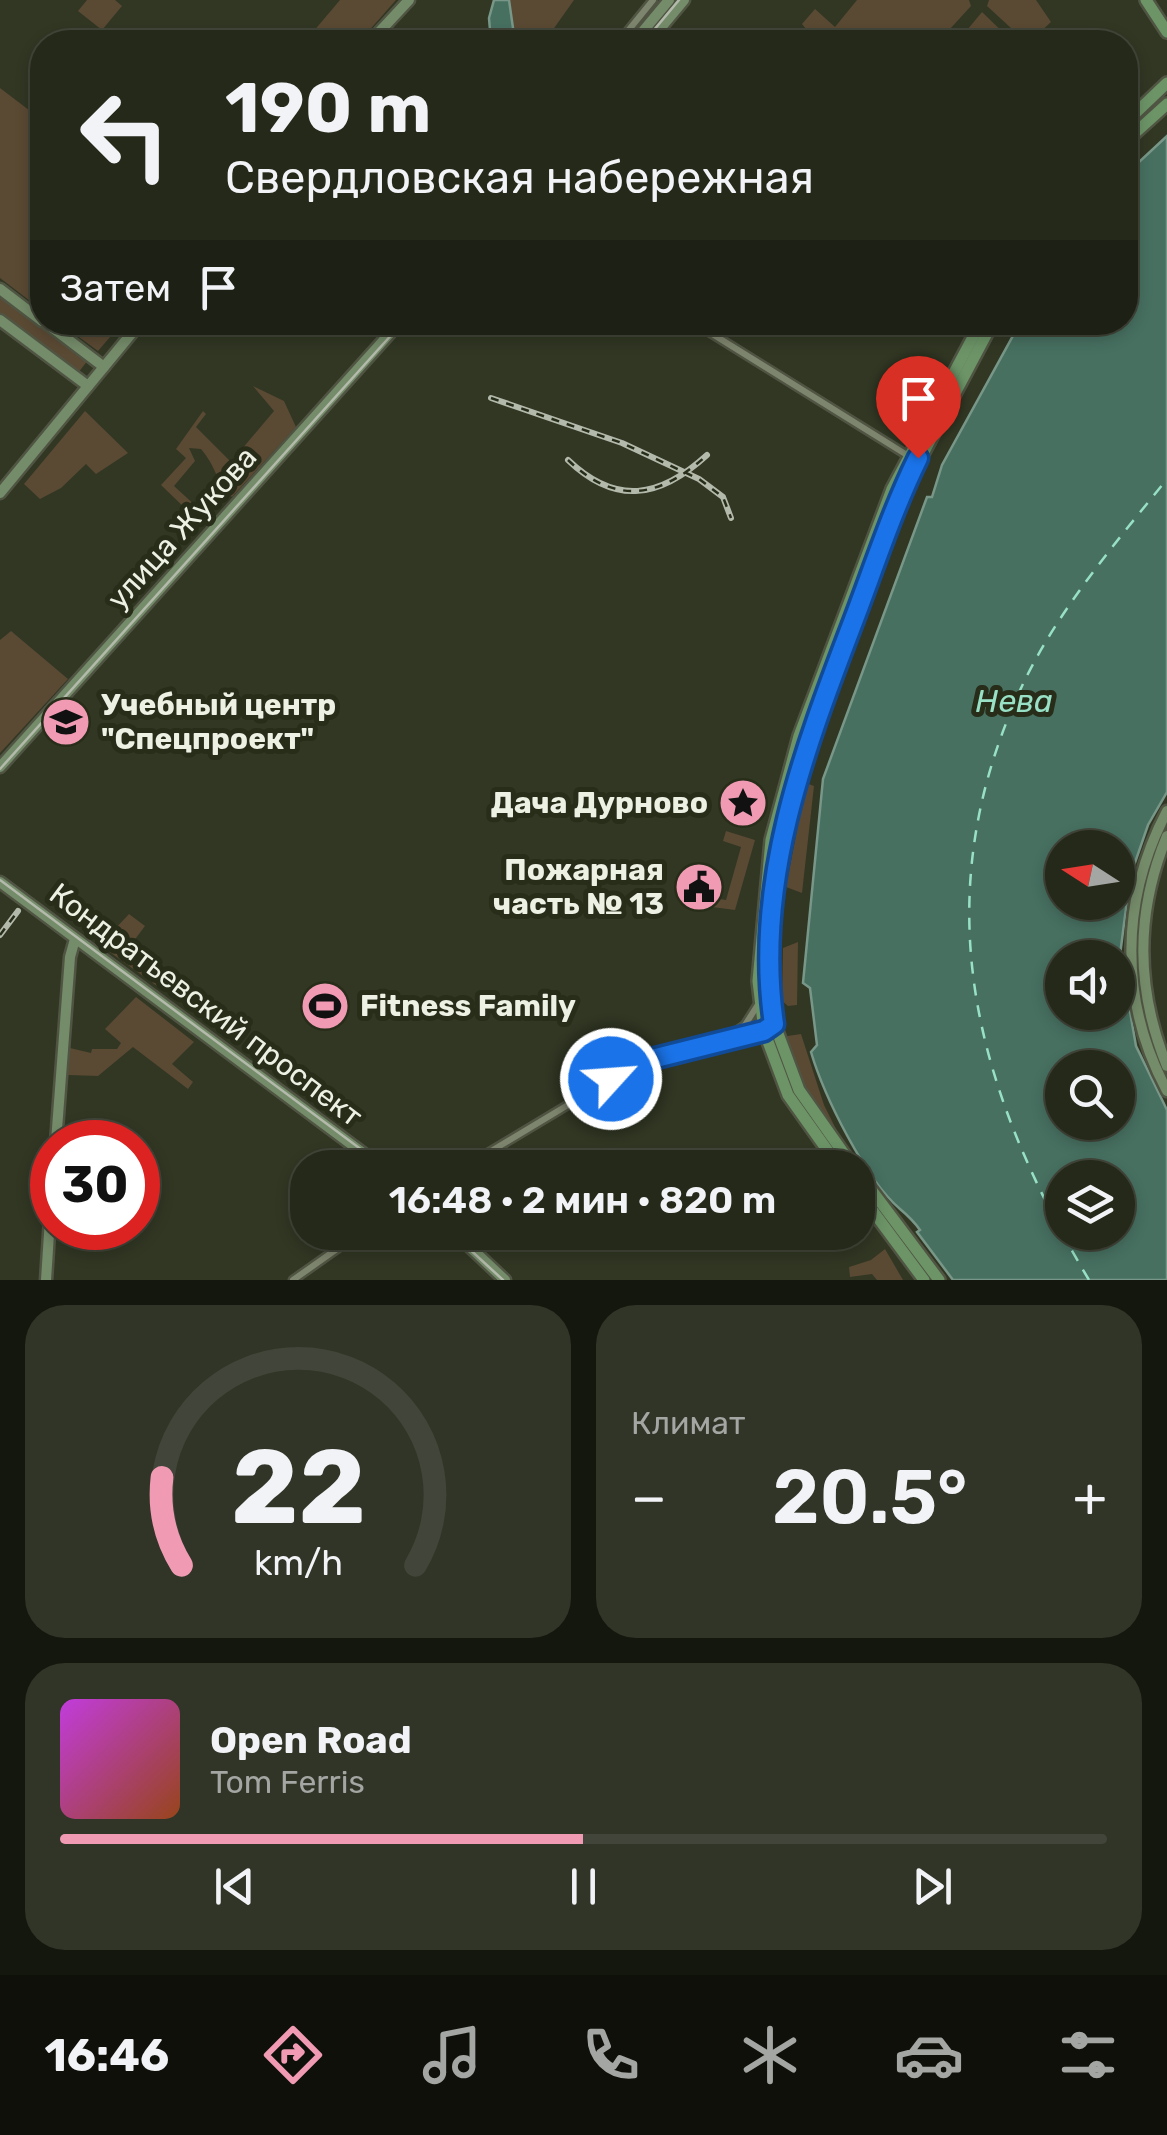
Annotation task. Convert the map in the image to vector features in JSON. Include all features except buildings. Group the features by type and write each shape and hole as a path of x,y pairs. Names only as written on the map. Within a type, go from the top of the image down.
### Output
{"main road":[{"path":"381,30 409,0"},
{"path":"391,30 418,0"},
{"path":"644,30 669,0"},
{"path":"659,30 684,0"},
{"path":"1146,0 1167,32"},
{"path":"1138,111 1167,84"},
{"path":"1138,130 1167,104"},
{"path":"0,289 30,312"},
{"path":"0,320 86,384"},
{"path":"61,335 101,365"},
{"path":"0,493 123,335"},
{"path":"101,365 129,335"},
{"name":"улица Жукова","path":"0,766 388,335"},
{"path":"842,1150 799,1090 760,1003 765,887 778,806 799,736 907,455 974,335"},
{"path":"827,1150 788,1095 769,1027 781,843 798,769 905,484 986,335"},
{"path":"0,482 86,384"},
{"path":"1167,811 1139,880 1130,955 1145,1043 1167,1090"},
{"path":"1167,836 1148,894 1142,956 1148,1010 1167,1066"},
{"name":"Кондратьевский проспект","path":"0,882 359,1150"},
{"path":"58,1120 70,957 76,939"},
{"path":"875,1195 939,1280"},
{"path":"875,1214 924,1280"},
{"path":"46,1280 48,1250"},
{"path":"473,1250 505,1280"}],"street":[{"path":"629,30 653,0"},
{"path":"714,335 907,455"},
{"path":"723,1040 745,1025 760,1003"},
{"path":"493,1150 640,1062 769,1027"},
{"path":"293,1280 336,1250"}],"shaded area":[{"path":"87,0 115,0 122,6 102,30 78,11"},
{"path":"340,0 396,0 370,30 315,30"},
{"path":"509,0 574,0 553,30 513,30"},
{"path":"857,0 969,0 971,6 949,30 805,30 802,24 815,9 835,27"},
{"path":"989,0 1036,0 1051,22 1042,30 1013,30 987,6"},
{"path":"982,12 1001,30 967,30"},
{"path":"0,88 30,111 30,301 0,278"},
{"path":"0,293 30,316 30,335 55,335 88,360 78,373 0,315"},
{"path":"76,335 112,335 98,351"},
{"path":"253,386 284,401 296,427 232,497 201,449 189,448 195,461 174,486 198,508 192,515 161,485 186,458 176,449 203,411 206,414 196,427 231,462 274,411"},
{"path":"85,411 128,453 96,474 86,464 61,488 40,499 24,484"},
{"path":"11,631 68,679 0,753 0,640"},
{"path":"806,783 814,786 802,893 786,887"},
{"path":"726,831 755,840 735,910 712,907 714,898 726,900 741,847 723,841"},
{"path":"129,914 145,926 127,950 164,977 157,986 100,945"},
{"path":"798,942 797,1005 788,1006 782,1001 783,948"},
{"path":"136,997 194,1042 172,1064 193,1082 188,1089 133,1047 98,1076 68,1075 70,1048 91,1053 92,1049 117,1049 121,1043 105,1029"},
{"path":"801,1034 824,1105 846,1150 804,1092 781,1037"},
{"path":"885,1249 903,1280 877,1280 872,1274 850,1277 849,1267 871,1260"}],"water":[{"path":"494,0 509,0 513,30 490,30"},
{"name":"Нева","path":"1167,136 1167,792 1148,825 1135,863 1135,830 1045,830 1045,920 1124,920 1122,940 1045,940 1045,1030 1133,1030 1136,1046 1167,1110 1167,1280 953,1280 917,1232 917,1226 875,1180 875,1150 856,1150 825,1091 811,1052 817,1045 810,988 803,983 823,779 927,497 932,497 942,465 1013,335 1138,335 1138,163"}],"ferry route":[{"path":"1089,1280 1017,1139 992,1068 976,997 969,924 973,850 989,775 1031,667 1085,583 1167,479"}],"tram line":[{"path":"654,30 679,0"},
{"path":"0,769 391,335"},
{"path":"0,880 362,1150"},
{"path":"470,1250 503,1280"}],"railway":[{"path":"491,398 622,443 699,479 723,497 731,518"},
{"path":"568,460 603,485 638,491 672,480 707,455"},
{"path":"0,935 18,911"}],"place":[{"name":"Учебный центр \"Спецпроект\"","path":"66,722"},
{"name":"Дача Дурново","path":"743,803"},
{"name":"Пожарная часть № 13","path":"699,887"},
{"name":"Fitness Family","path":"325,1006"}],"route":[{"path":"611,1079 640,1062 764,1031 774,1024 771,955 787,809 808,739 918,458"}]}
